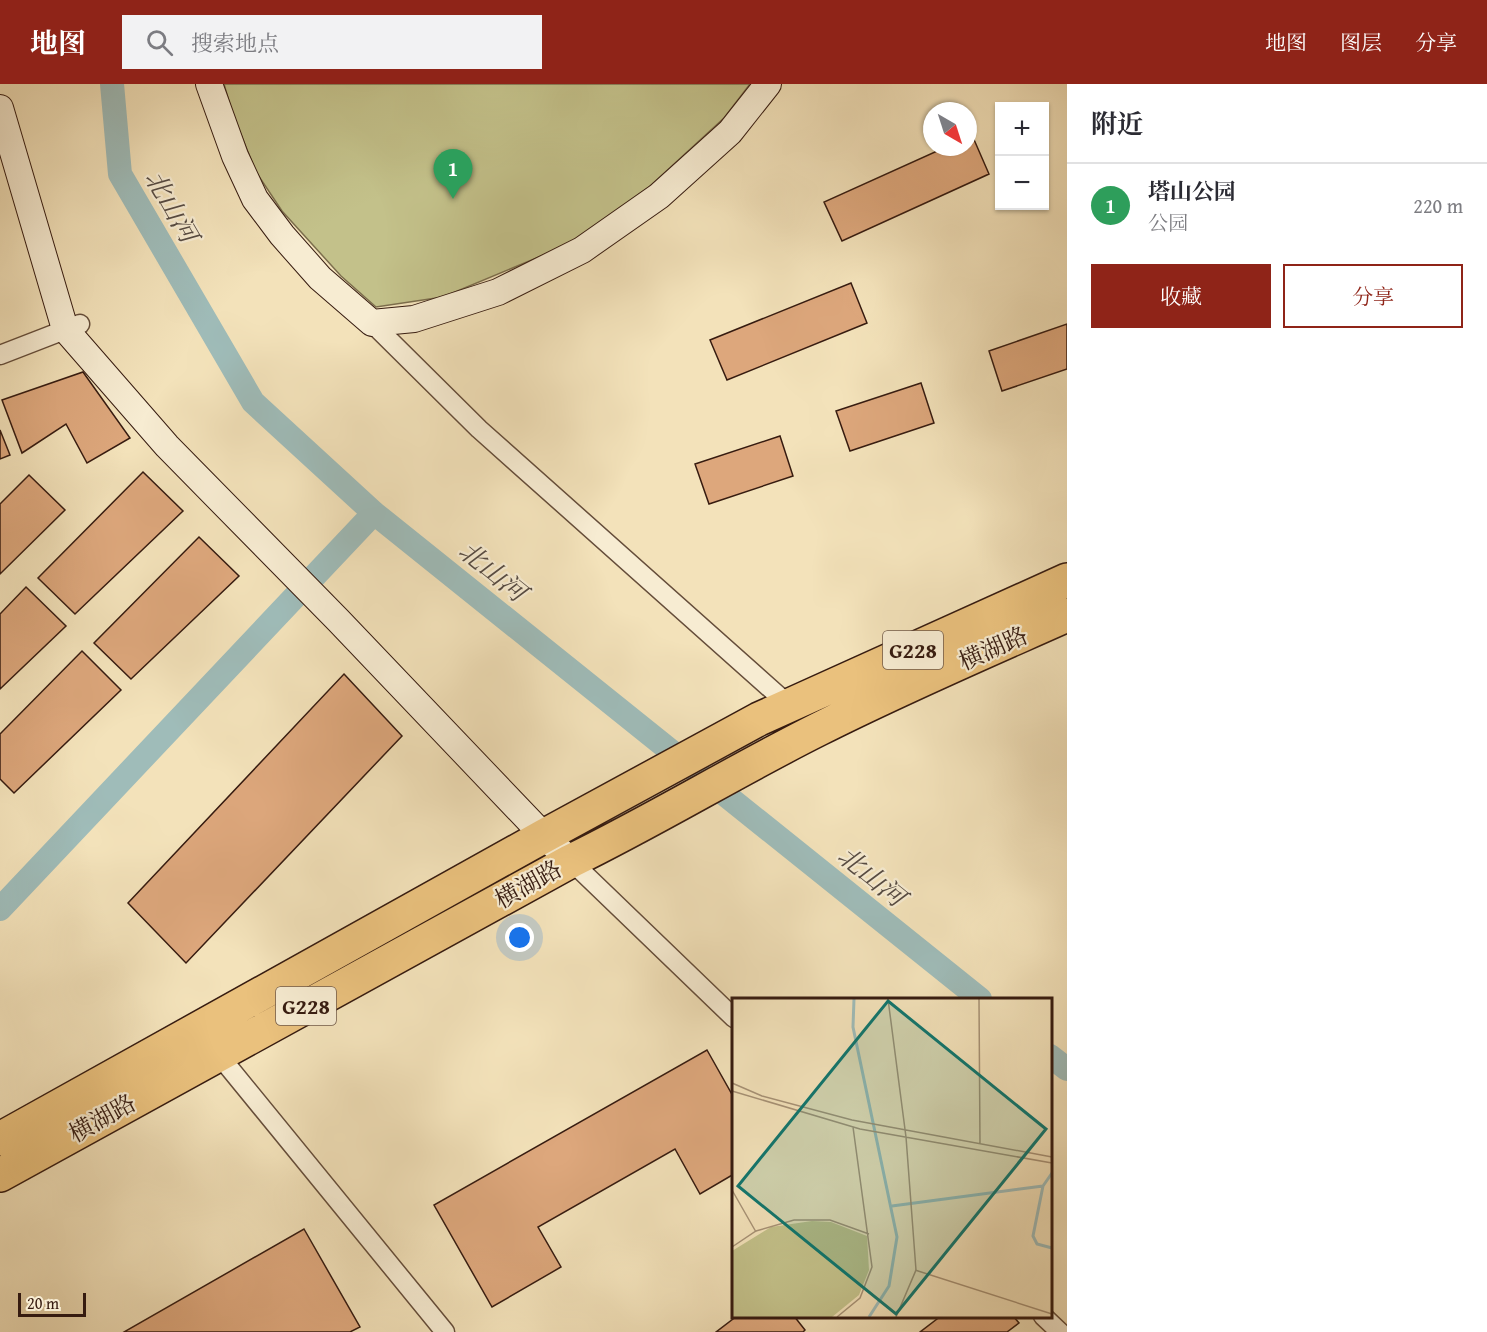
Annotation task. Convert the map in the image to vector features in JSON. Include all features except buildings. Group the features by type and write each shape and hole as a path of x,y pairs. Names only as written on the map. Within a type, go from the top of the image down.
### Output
{"highway":[{"name":"横湖路","path":"0,1139 759,719 1067,580"},
{"name":"横湖路","path":"0,1175 571,861 615,840 819,729 1067,615"}],"street":[{"path":"209,84 235,156 255,199 282,235 320,278 372,323 479,429 790,706"},
{"path":"372,323 414,319 498,292 582,250 658,196 730,132 768,84"},
{"path":"0,108 73,327 167,447 338,620 544,836 732,1016"},
{"path":"0,354 73,327"},
{"path":"218,1054 445,1332"},
{"path":"1044,1317 1060,1332"}],"shaded area":[{"path":"224,84 750,84 724,118 649,187 570,244 443,297 376,307 341,276 282,211 256,172 232,112"}],"waterway":[{"name":"北山河","path":"112,84 120,174 253,402 374,513 979,998"},
{"path":"0,909 374,513"},
{"name":"北山河","path":"1052,1058 1067,1069"}],"place":[{"name":"塔山公园","path":"453,199"}]}
